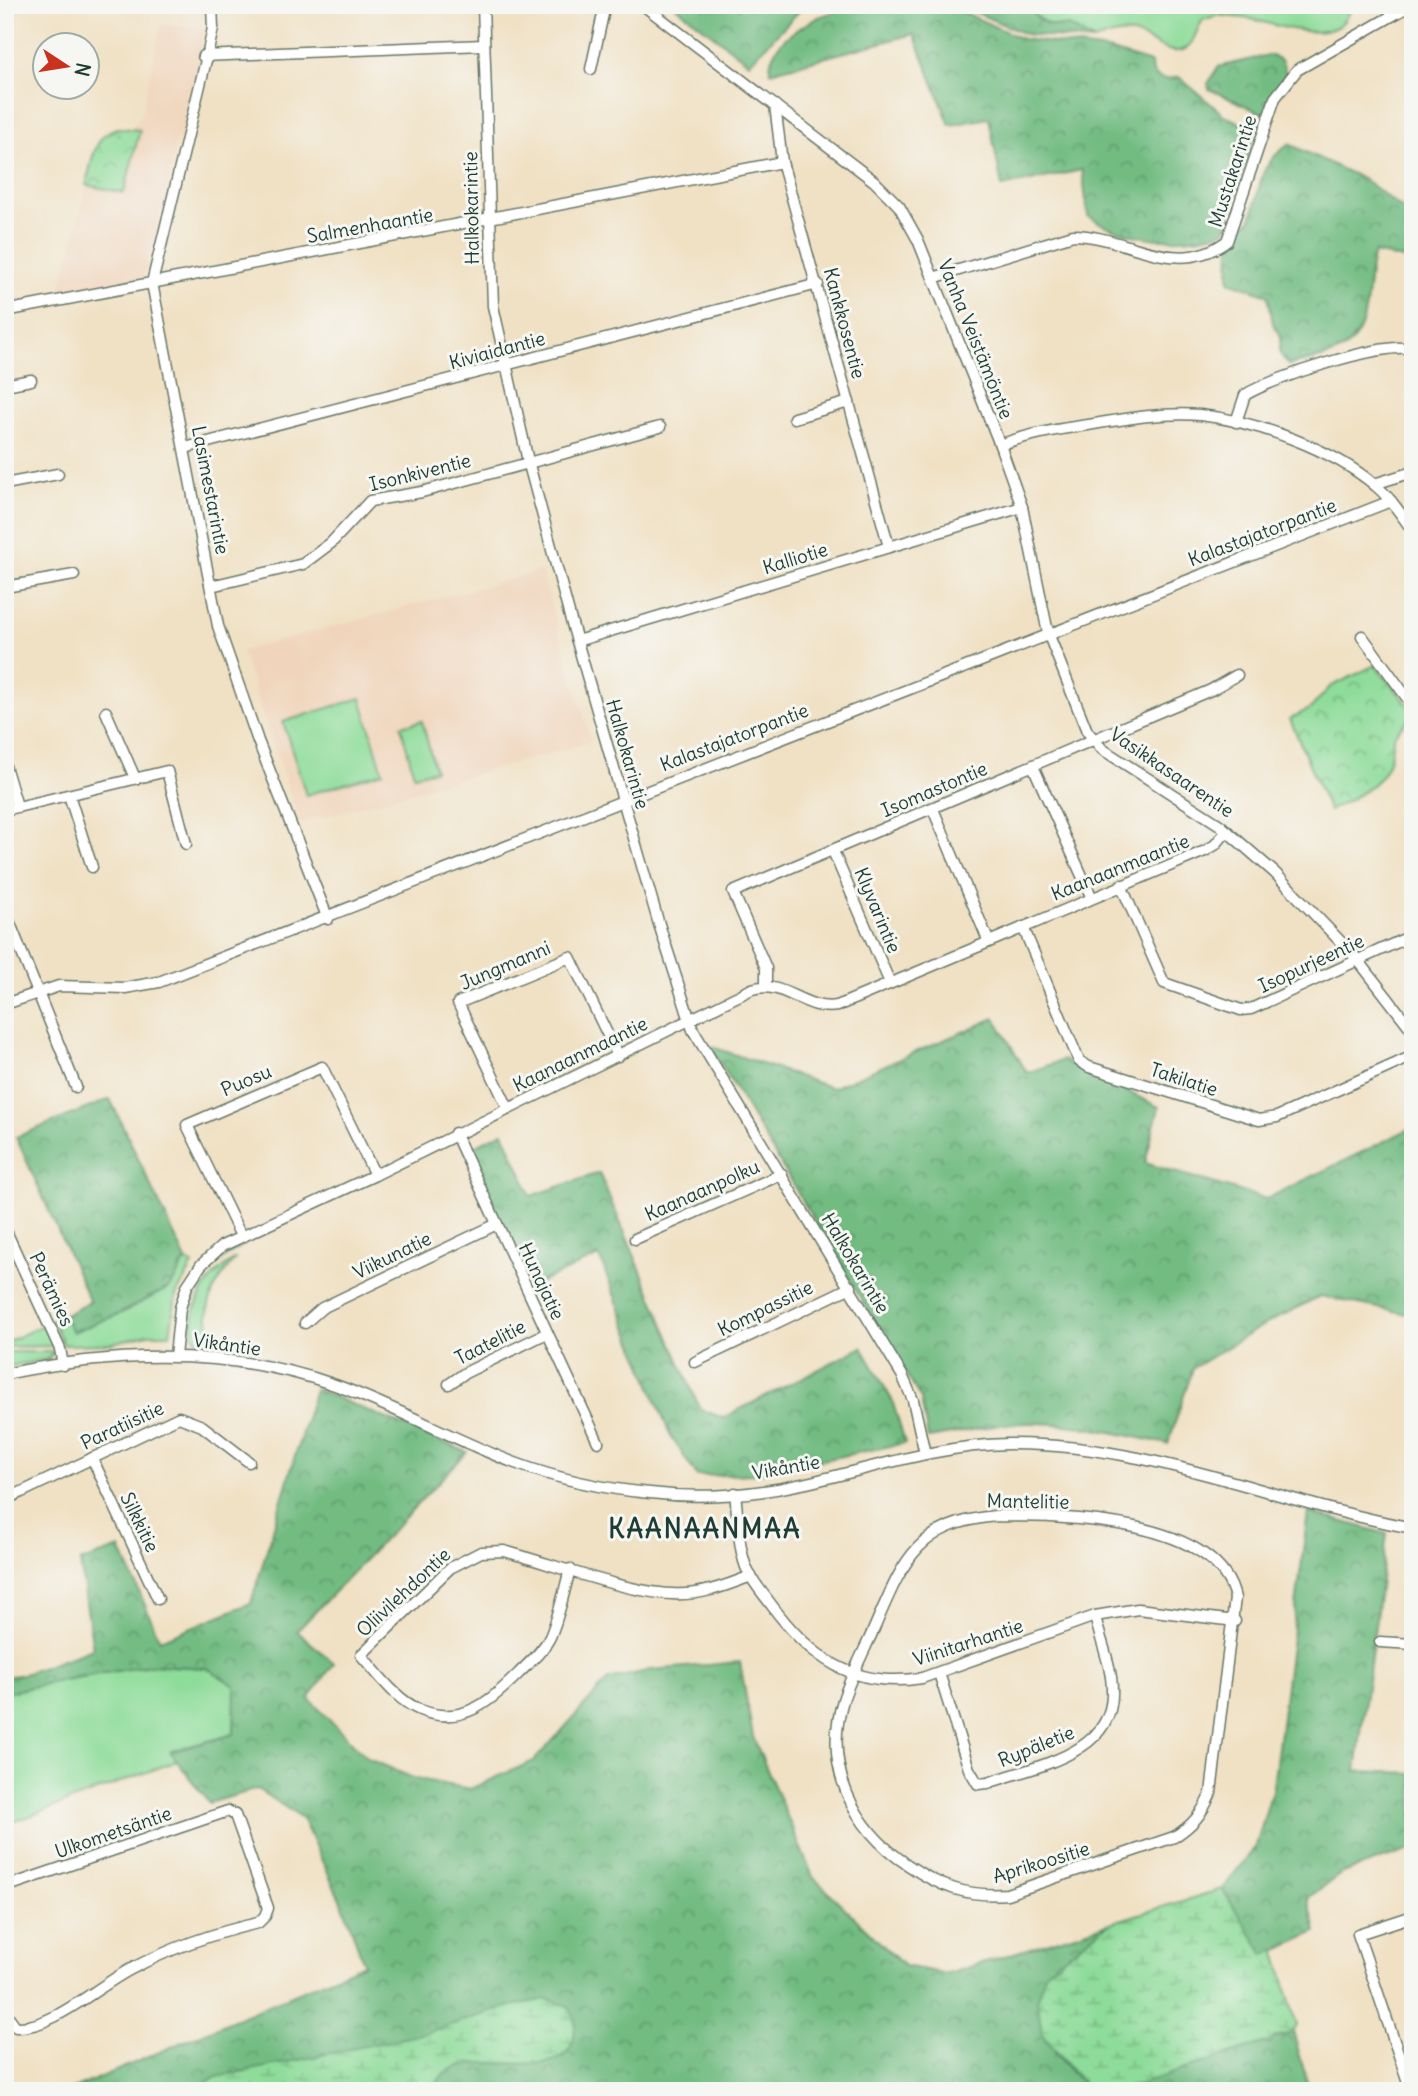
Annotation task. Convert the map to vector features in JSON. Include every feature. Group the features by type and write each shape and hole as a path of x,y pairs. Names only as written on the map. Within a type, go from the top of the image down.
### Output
{"street":[{"name":"Lasimestarintie","path":"212,5 213,28 152,283 211,586 230,666 328,919"},
{"name":"Halkokarintie","path":"484,5 490,282 505,365 528,461 578,641 688,1021 851,1287 909,1390 925,1454"},
{"path":"592,69 605,5"},
{"name":"Vanha Veistämöntie","path":"643,5 874,181 899,206 918,240 1000,445 1057,429 1126,419 1197,415 1236,422 1301,443 1374,484 1391,501 1413,531"},
{"name":"Mustakarintie","path":"933,278 1073,235 1089,235 1167,256 1188,258 1213,252 1227,241 1275,98 1286,81 1297,70 1411,5"},
{"path":"205,56 484,45"},
{"name":"Kankkosentie","path":"775,105 782,163 818,284 889,548"},
{"name":"Salmenhaantie","path":"5,311 782,163"},
{"name":"Kiviaidantie","path":"185,448 818,284"},
{"path":"1236,422 1245,395 1266,382 1366,353 1413,349"},
{"path":"5,385 31,380"},
{"path":"794,418 849,402"},
{"name":"Isonkiventie","path":"211,586 303,564 331,543 370,500 422,492 660,427"},
{"name":"Vasikkasaarentie","path":"1000,445 1022,507 1048,633 1084,726 1102,749 1227,831 1275,873 1358,960 1413,1031"},
{"path":"1374,484 1413,472"},
{"path":"5,484 58,474"},
{"name":"Kalastajatorpantie","path":"5,1004 59,986 132,988 159,982 328,919 623,799 1391,501"},
{"name":"Kalliotie","path":"578,641 1022,507"},
{"path":"5,587 74,575"},
{"path":"1362,636 1413,706"},
{"name":"Isomastontie","path":"766,985 766,968 733,892 1211,690 1237,676"},
{"path":"106,712 135,778"},
{"path":"5,766 17,806"},
{"path":"1033,766 1091,896"},
{"path":"5,810 167,771 186,844"},
{"path":"69,795 92,867"},
{"path":"933,809 988,940"},
{"name":"Kaanaanmaantie","path":"175,1356 180,1308 187,1286 208,1257 241,1236 375,1175 455,1133 752,989 766,985 826,1007 837,1006 1091,896 1205,851 1215,845 1227,831"},
{"name":"Klyvarintie","path":"833,851 890,983"},
{"name":"Isopurjeentie","path":"1121,885 1164,982 1241,1010 1251,1009 1413,936"},
{"path":"5,911 76,1087"},
{"name":"Takilatie","path":"1023,927 1079,1061 1089,1067 1259,1121 1277,1117 1413,1056"},
{"name":"Jungmanni","path":"508,1108 458,1003 570,957 618,1056"},
{"name":"Puosu","path":"241,1236 187,1125 322,1067 375,1175"},
{"name":"Hunajatie","path":"455,1133 598,1442"},
{"name":"Kaanaanpolku","path":"635,1239 782,1174"},
{"name":"Viikunatie","path":"305,1322 322,1308 497,1224"},
{"name":"Perämies","path":"5,1229 60,1349 63,1365"},
{"name":"Kompassitie","path":"695,1362 851,1287"},
{"name":"Taatelitie","path":"449,1384 465,1373 547,1333"},
{"path":"5,1374 63,1365 175,1356"},
{"name":"Vikåntie","path":"175,1356 254,1364 335,1385 539,1472 652,1494 735,1493 799,1485 925,1454 1004,1444 1110,1451 1207,1472 1353,1515 1413,1528"},
{"name":"Paratiisitie","path":"5,1500 179,1417 202,1426 249,1462"},
{"name":"Silkkitie","path":"92,1458 158,1599"},
{"name":"Viinitarhantie","path":"735,1493 744,1557 751,1576 803,1644 854,1674 887,1681 939,1673 1095,1616 1138,1609 1234,1621"},
{"name":"Mantelitie","path":"854,1674 902,1566 912,1552 940,1529 976,1518 1044,1516 1104,1522 1182,1543 1211,1558 1228,1578 1235,1598 1234,1621"},
{"name":"Oliivilehdontie","path":"570,1569 555,1622 544,1648 492,1699 473,1711 446,1715 420,1710 397,1694 361,1655 450,1568 466,1557 504,1551 570,1569 644,1590 672,1594 711,1591 751,1576"},
{"name":"Rypäletie","path":"939,1673 969,1769 978,1784 988,1783 1083,1748 1108,1719 1112,1688 1095,1616"},
{"name":"Aprikoositie","path":"854,1674 838,1723 837,1758 850,1806 883,1848 940,1885 965,1894 1007,1894 1174,1837 1198,1818 1211,1793 1234,1621"},
{"path":"1380,1642 1413,1644"},
{"name":"Ulkometsäntie","path":"5,1887 216,1815 232,1813 268,1908 263,1920 143,1963 101,1985 54,2017 29,2027 16,2027 5,2012"},
{"path":"1410,2091 1358,1934 1413,1916"}],"shaded area":[{"path":"161,25 206,28 183,140 177,139 168,187 143,279 59,296 97,145 109,130 131,128 141,116"},
{"path":"541,571 591,742 300,823 241,651"}],"green space":[{"path":"674,5 805,5 749,63"},
{"path":"844,5 930,5 963,12 1022,39 1108,50 1151,63 1153,73 1159,78 1179,77 1225,116 1256,130 1225,231 1173,239 1137,236 1103,225 1088,216 1082,170 1002,187 989,118 950,125 914,34 770,72 774,53 793,32"},
{"path":"959,5 1033,5 1033,13 1041,21 1053,26 1069,26 1094,41 1025,34"},
{"path":"1033,5 1350,5 1345,19 1336,27 1323,31 1308,32 1251,19 1218,15 1203,20 1185,49 1172,51 1132,34 1117,34 1094,41 1077,32 1047,24 1033,13"},
{"path":"1269,55 1281,60 1286,73 1263,114 1209,89 1208,84 1218,67"},
{"path":"117,128 140,130 124,193 86,185 98,143 109,131"},
{"path":"1289,144 1363,179 1413,217 1413,261 1374,253 1363,321 1350,344 1338,352 1289,365 1280,354 1280,334 1273,324 1268,295 1229,281 1230,246 1240,220 1243,225 1250,221 1265,170 1270,161"},
{"path":"1375,665 1410,707 1413,716 1394,736 1390,759 1376,782 1329,811 1290,719 1311,708 1330,687"},
{"path":"361,698 383,772 306,795 283,722"},
{"path":"422,721 435,770 414,775 401,726"},
{"path":"995,1018 1027,1073 1063,1060 1159,1107 1145,1163 1266,1199 1413,1127 1413,1315 1320,1296 1262,1326 1193,1368 1168,1444 1048,1423 1008,1424 928,1438 921,1399 710,1046 832,1088"},
{"path":"110,1099 186,1260 170,1287 121,1313 73,1332 63,1316 90,1302 16,1137"},
{"path":"503,1132 531,1196 599,1173 700,1409 723,1418 862,1347 892,1400 905,1443 755,1474 697,1476 670,1435 599,1256 532,1286 466,1150"},
{"path":"242,1241 244,1245 221,1261 203,1281 191,1305 187,1333 181,1332 187,1303 200,1279 218,1258"},
{"path":"236,1258 222,1276 209,1304 208,1325 211,1337 225,1344 196,1339 192,1327 198,1299 213,1277"},
{"path":"186,1260 193,1265 176,1295 170,1334 148,1334 109,1344 64,1345 52,1321 63,1316 73,1332 121,1313 170,1287"},
{"path":"45,1324 54,1346 5,1347 5,1343"},
{"path":"54,1352 48,1359 5,1367 5,1354"},
{"path":"315,1389 467,1452 297,1631 334,1663 309,1699 367,1758 413,1778 470,1789 534,1761 608,1680 651,1670 740,1662 753,1737 813,1877 904,1966 947,1974 1110,1923 1046,1971 1055,2053 1089,2091 69,2091 364,1964 345,1910 302,1818 257,1789 209,1803 170,1752 234,1734 235,1686 207,1668 152,1665 5,1693 5,1677 24,1674 93,1649 80,1562 120,1548 160,1640 251,1603"},
{"path":"1308,1512 1387,1534 1356,1771 1413,1773 1413,1849 1342,1873 1308,1898 1316,1932 1265,1956 1222,1889 1256,1846 1273,1787"},
{"path":"152,1665 207,1668 236,1686 234,1734 171,1751 177,1761 5,1825 5,1693"},
{"path":"1222,1889 1265,1955 1275,1949 1297,2026 1293,2032 1273,2039 1270,2044 1262,2043 1120,2091 1089,2091 1042,2034 1037,1998 1046,1971 1110,1923"},
{"path":"547,1999 568,2006 573,2013 575,2024 574,2036 566,2053 551,2061 463,2065 445,2074 432,2091 189,2091 217,2077 418,2035 514,2005"},
{"path":"1293,2032 1310,2091 1120,2091 1262,2043 1270,2044 1273,2039"}],"district":[{"name":"KAANAANMAA","path":"705,1528"}]}
